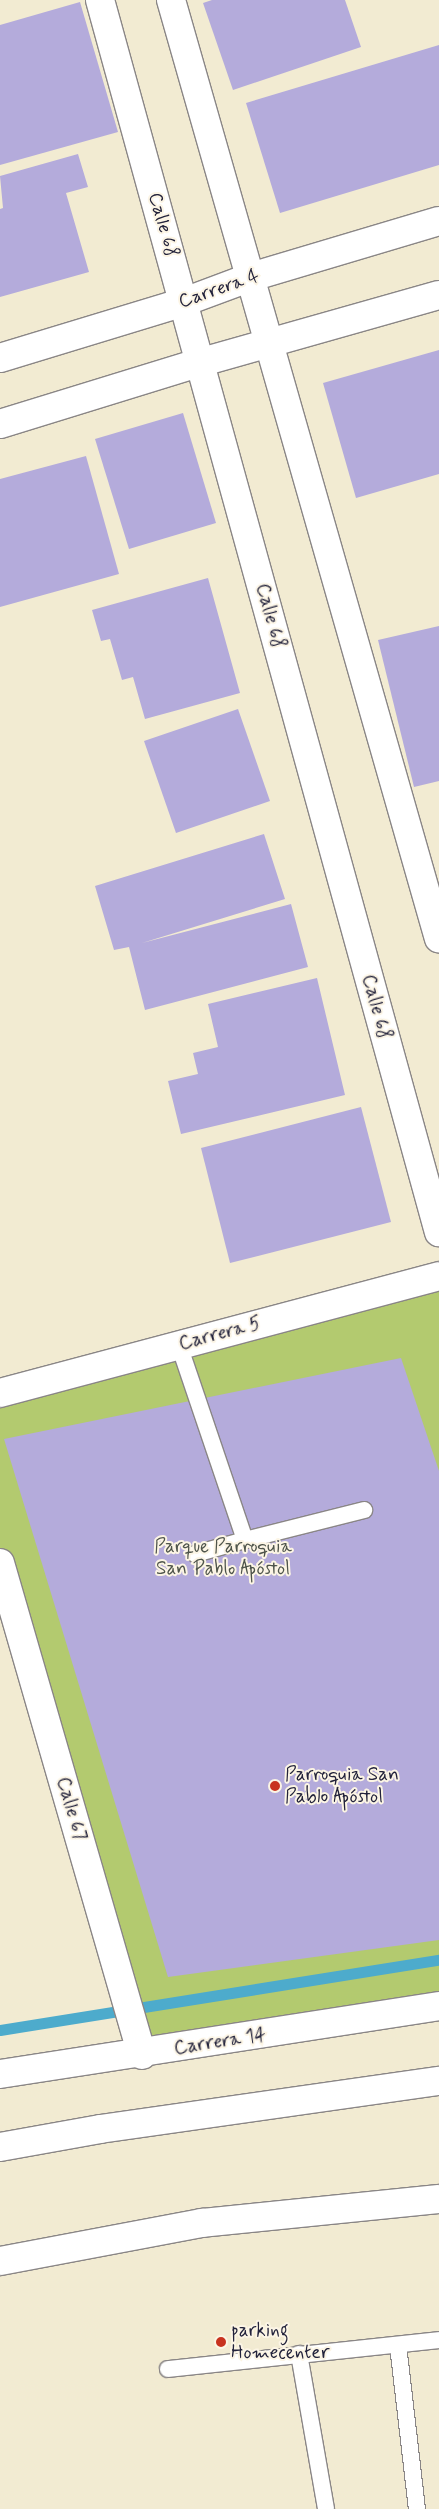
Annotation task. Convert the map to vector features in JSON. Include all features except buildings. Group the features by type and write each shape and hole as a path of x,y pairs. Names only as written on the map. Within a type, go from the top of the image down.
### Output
{"street":[{"name":"Calle 68","path":"100,0 202,362 439,1232"},
{"path":"171,0 439,940"},
{"name":"Carrera 4","path":"0,358 184,302 251,277 439,221"},
{"path":"0,424 269,342 439,295"},
{"name":"Carrera 5","path":"0,1393 439,1276"},
{"name":"Calle 67","path":"0,1563 142,2054"},
{"name":"Carrera 14","path":"0,2074 142,2054 439,2006"},
{"path":"0,2147 100,2129 439,2081"},
{"path":"0,2261 202,2223 439,2199"}],"lane":[{"path":"179,1345 245,1540"},
{"path":"194,1554 364,1510"},
{"path":"168,2369 299,2354 398,2346 439,2340"},
{"path":"398,2346 417,2509"},
{"path":"299,2354 326,2509"}],"green space":[{"name":"Parque Parroquia San Pablo Apóstol","path":"439,1276 439,2006 142,2055 0,1563 0,1393"}],"waterway":[{"path":"0,2030 439,1960"}],"place":[{"name":"Parroquia San Pablo Apóstol","path":"275,1786"},
{"name":"parking Homecenter","path":"221,2342"}]}
